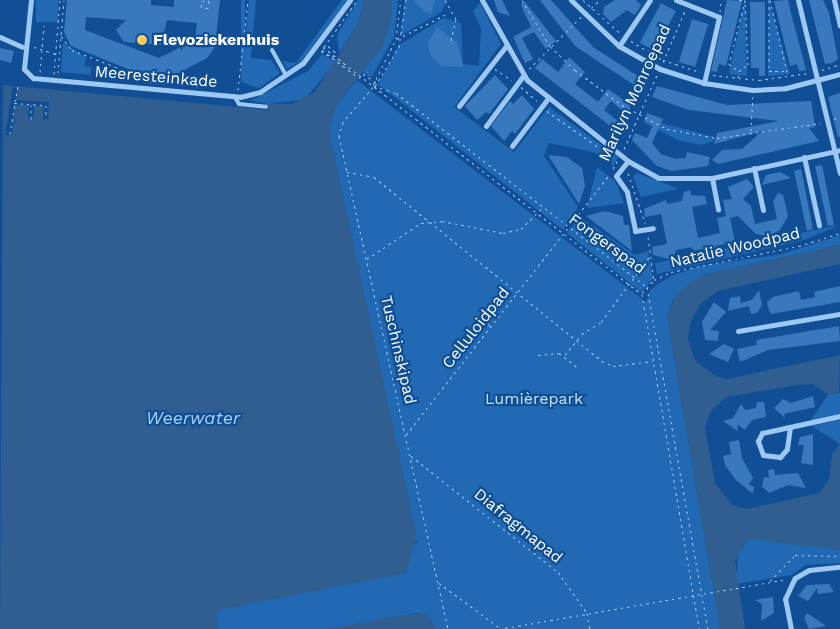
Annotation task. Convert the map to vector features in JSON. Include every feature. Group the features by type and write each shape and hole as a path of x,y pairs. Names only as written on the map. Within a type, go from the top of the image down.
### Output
{"street":[{"path":"31,0 24,46 24,68 28,76 39,79"},
{"name":"Meeresteinkade","path":"39,79 234,96 260,92 286,75 318,44 350,0"},
{"path":"482,0 523,76 619,158 659,178 712,178 837,151"},
{"path":"571,0 619,46 660,69 704,83 753,90 818,81 840,74"},
{"path":"619,46 650,0"},
{"path":"676,0 687,6 719,17 704,83"},
{"path":"798,0 826,122 837,151 840,174"},
{"path":"834,0 840,26"},
{"path":"0,37 24,46"},
{"path":"459,106 506,46"},
{"path":"486,126 523,76"},
{"path":"512,146 549,97"},
{"path":"804,157 819,225"},
{"path":"628,161 616,176 627,192 635,231 650,229"},
{"path":"754,168 763,210"},
{"path":"712,178 718,209"},
{"path":"738,330 840,314"},
{"path":"790,427 787,449 780,457 763,455 758,441 762,433 840,416"},
{"path":"792,629 785,599 795,578 809,570 840,567"}],"lane":[{"path":"272,50 286,75"},
{"path":"234,96 239,104 266,106"}],"path":[{"path":"54,80 60,0"},
{"path":"58,74 64,0"},
{"path":"240,90 248,0"},
{"path":"322,50 356,0"},
{"path":"374,86 374,80 396,39 401,0"},
{"path":"401,39 406,0"},
{"path":"445,0 456,19 451,41"},
{"path":"522,0 550,46 638,114 698,138 826,122 840,117"},
{"path":"523,76 550,46 600,0"},
{"path":"719,17 721,0"},
{"path":"745,0 748,65 738,71 729,64 745,0"},
{"path":"770,0 769,71 787,71"},
{"path":"770,0 789,77"},
{"name":"Marilyn Monroepad","path":"567,230 619,158 687,6"},
{"path":"396,39 401,39 445,15"},
{"path":"39,79 44,25"},
{"path":"61,35 72,50 155,82"},
{"name":"Tuschinskipad","path":"401,39 377,83 340,127 346,172 411,456 448,629"},
{"path":"318,44 322,50 333,57"},
{"path":"326,45 336,52 333,57"},
{"path":"24,46 60,55"},
{"path":"322,50 333,57"},
{"name":"Fongerspad","path":"333,57 359,78 396,94 567,230 647,288 708,629"},
{"path":"490,66 517,84 542,107 619,158 638,189 650,229 650,256 654,280"},
{"path":"738,71 738,78"},
{"path":"359,78 363,74 377,83"},
{"path":"10,134 13,103 18,85"},
{"name":"Fongerspad","path":"374,86 642,294 699,629"},
{"path":"751,131 753,90"},
{"path":"13,103 46,105 46,119"},
{"path":"31,119 32,104"},
{"path":"346,172 368,174 432,221 516,294 577,342 613,366 654,361"},
{"path":"366,259 410,229 432,221 503,233 521,229 542,209"},
{"name":"Celluloidpad","path":"406,435 567,230"},
{"name":"Natalie Woodpad","path":"642,294 654,280 701,264 799,246 840,233"},
{"path":"564,355 601,322 650,256"},
{"path":"484,319 490,327"},
{"path":"538,355 564,355 578,368"},
{"name":"Diafragmapad","path":"411,456 558,572 587,613 590,629"},
{"path":"769,582 795,555 840,556"},
{"path":"438,582 501,629 795,578"}],"green space":[{"path":"36,0 58,0 58,22 36,22"},
{"path":"241,0 245,0 245,81 241,81"},
{"path":"249,0 256,0 251,58 271,60 280,73 259,88 241,82"},
{"path":"342,0 348,0 302,60 287,69 282,61 296,63"},
{"path":"358,0 364,0 358,24 339,53 337,35"},
{"path":"392,0 398,0 394,37 371,78 362,72 382,47"},
{"path":"405,0 447,0 441,12 400,36"},
{"path":"745,0 747,76 729,74"},
{"path":"769,1 790,74 768,76"},
{"path":"480,3 501,44 454,107 514,152 549,107 618,157 612,169 612,162 593,152 549,143 544,156 578,207 563,230 378,84 399,45 444,18 461,23 463,64 479,66 481,28 473,11"},
{"path":"63,43 86,57 84,66 91,67 91,75 61,72"},
{"path":"322,54 336,62 304,100 269,103 268,110 266,103 250,101 308,71"},
{"name":"Lumièrepark","path":"357,80 646,302 651,289 671,276 700,266 782,254 840,235 840,245 702,275 673,300 667,315 720,629 437,629 418,613 328,629 218,629 216,614 223,609 417,543 329,131 335,107"},
{"path":"646,119 715,137 714,141 701,145 678,140 645,123"},
{"path":"597,167 615,181 624,203 587,208"},
{"path":"637,173 678,189 641,197 633,176"},
{"path":"580,217 635,255 648,251 653,279 641,292 567,233"},
{"path":"840,225 804,240 657,274 655,263"},
{"path":"840,393 840,414 810,421 828,395"},
{"path":"840,420 840,444 812,426"},
{"path":"759,537 840,550 840,563 806,565 791,575 736,584 738,550 749,539"}],"water":[{"name":"Weerwater","path":"364,0 392,0 390,25 382,47 335,107 329,131 417,536 406,573 223,609 216,614 218,629 0,629 3,85 268,110 269,103 292,104 315,92 358,24"},
{"path":"840,245 840,264 718,291 701,303 690,323 688,340 696,362 716,376 727,379 840,355 839,393 828,395 813,384 797,385 726,397 710,412 705,428 715,483 732,505 747,509 819,493 829,480 832,454 840,444 840,550 749,539 735,561 745,629 720,629 667,315 677,294 702,275"},
{"path":"426,613 437,629 328,629 399,616"}],"pier":[{"path":"13,86 17,87 16,100 49,102 48,120 43,120 44,106 34,106 33,119 28,119 29,105 15,105 12,135 5,135"}],"building":[{"name":"Flevoziekenhuis","path":"67,0 151,0 151,5 174,7 174,0 220,0 215,47 207,58 169,78 153,79 71,46 64,32","holes":["86,17 126,20 116,30 124,42 161,45 167,20 197,23 195,40 159,58 85,30"]},
{"path":"413,0 435,0 431,14 424,11"},
{"path":"494,0 502,0 510,16 498,12"},
{"path":"540,0 551,0 593,47 644,80 647,84 643,91 575,46"},
{"path":"615,0 636,0 641,5 635,15 627,10 611,22 603,14 604,7"},
{"path":"727,0 742,1 726,66 719,64 717,72 711,71"},
{"path":"788,0 806,70 799,71 797,64 790,66 774,1"},
{"path":"809,0 823,0 829,13 838,59 832,63 825,64"},
{"path":"525,2 556,41 546,49 534,32 522,38 533,59 525,63 513,37 531,27 521,5"},
{"path":"750,2 765,2 765,76 759,76 759,68 751,68"},
{"path":"661,3 676,11 655,51 640,43"},
{"path":"692,19 708,24 695,67 679,62"},
{"path":"437,27 457,43 463,67 441,66 431,56 428,43"},
{"path":"0,48 14,51 11,63 0,60"},
{"path":"569,57 585,72 575,84 598,102 608,89 631,105 626,114 611,101 604,110 627,128 622,135 535,68 542,59 558,72"},
{"path":"495,75 508,89 489,114 486,112 477,120 465,106"},
{"path":"657,86 727,105 811,101 815,127 809,128 819,141 718,164 712,160 722,150 742,149 762,131 714,144 717,133 779,121 689,110 652,97"},
{"path":"840,93 840,137 838,137 828,97"},
{"path":"522,95 534,109 515,134 512,131 504,141 491,126 510,101 513,104"},
{"path":"647,113 663,119 652,143 661,154 676,159 686,158 687,152 710,157 708,166 672,171 657,166 632,140 635,133 647,138 653,125 644,121"},
{"path":"548,155 567,157 582,168 585,186 579,204"},
{"path":"822,165 834,225 828,226 815,166"},
{"path":"801,169 813,229 807,231 794,171"},
{"path":"780,172 791,178 762,185 766,175"},
{"path":"747,179 754,187 743,199 751,206 755,224 777,219 773,201 778,193 783,195 788,216 780,230 768,236 756,234 738,216 730,218 735,242 715,246 717,255 710,256 708,248 692,251 692,247 676,250 673,260 653,255 652,247 667,244 661,214 645,217 644,209 666,200 667,204 682,201 684,192 690,190 691,195 705,196 707,204 692,207 698,238 720,233 717,218 726,216 723,200 732,199 728,187"},
{"path":"605,211 623,216 624,225 629,225 632,251 586,216"},
{"path":"840,286 840,302 771,314 769,310 767,302 773,297 799,291 801,300 815,297 814,292"},
{"path":"759,290 762,305 757,313 751,314 749,306 728,311 730,298 740,296 741,303 752,300"},
{"path":"714,302 726,312 710,330 719,331 718,341 705,340 702,322"},
{"path":"839,326 840,341 768,350 740,362 737,349 757,345 756,340"},
{"path":"724,344 734,349 728,362 709,354"},
{"path":"813,396 815,407 784,414 785,418 774,408 783,399 791,403"},
{"path":"757,402 764,402 766,417 752,420 745,430 737,424 738,431 723,421 733,418 741,404 745,410 756,408"},
{"path":"813,434 813,465 801,463 804,445 798,445 800,437"},
{"path":"739,440 742,458 753,478 749,484 754,487 753,494 736,480 725,465 723,456 731,454 729,442"},
{"path":"774,469 775,475 798,473 806,488 788,485 769,493 762,486 764,477 769,478 768,470"},
{"path":"829,584 834,592 818,594 817,588 808,601 798,596 807,585"},
{"path":"773,597 774,613 761,621 762,604 755,600"},
{"path":"807,613 826,626 809,629 804,618"}],"place":[{"name":"Flevoziekenhuis","path":"142,40"}]}
